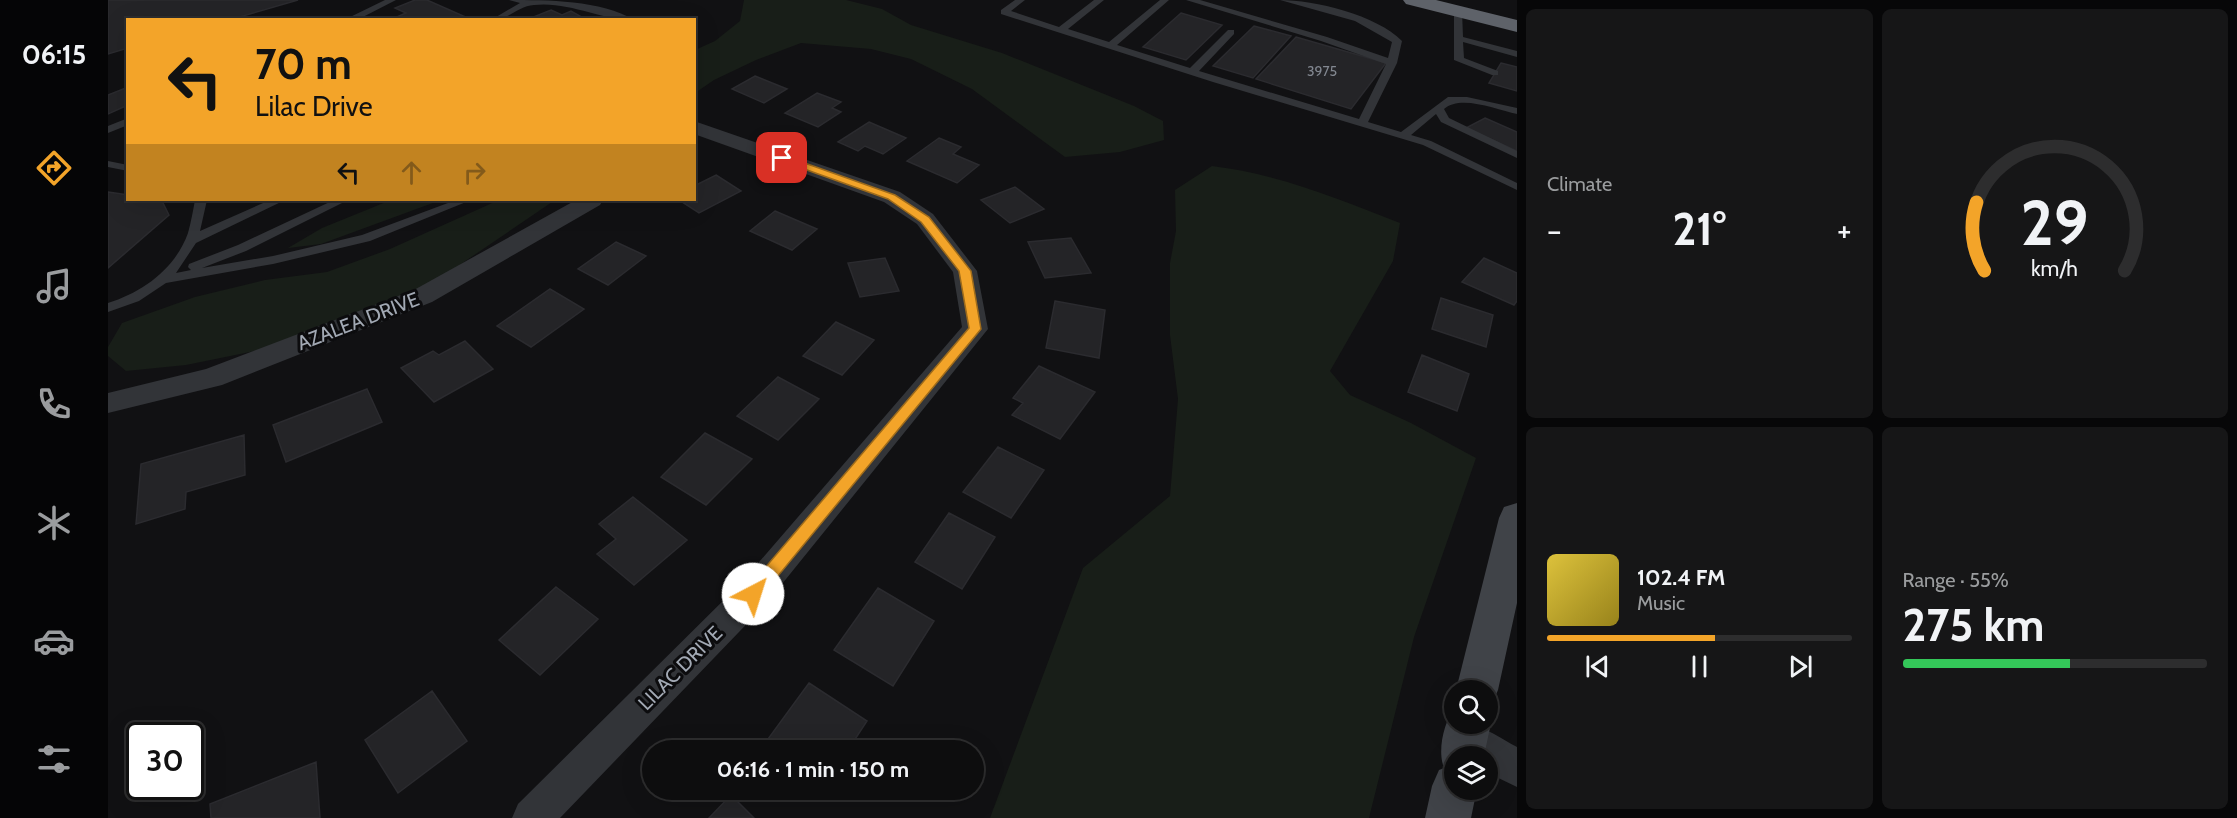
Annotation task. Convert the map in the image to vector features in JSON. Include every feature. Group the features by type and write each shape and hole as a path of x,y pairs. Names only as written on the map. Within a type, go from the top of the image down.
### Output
{"highway":[{"path":"1413,0 1517,26"}],"street":[{"name":"LILAC DRIVE","path":"532,818 753,594 975,329 965,271 925,219 892,197 696,128"},
{"name":"AZALEA DRIVE","path":"108,403 212,378 423,296 590,201"},
{"path":"1479,680 1517,518"},
{"path":"1466,740 1517,768"},
{"path":"1448,818 1452,800"}],"lane":[{"path":"352,18 392,0"},
{"path":"513,0 601,8 625,18"},
{"path":"1021,0 1004,12 1426,143 1517,187"},
{"path":"1061,30 1100,0"},
{"path":"1110,46 1165,0"},
{"path":"1190,0 1227,10 1237,27 1392,63"},
{"path":"1227,10 1239,0"},
{"path":"1284,0 1356,19 1384,30 1397,41 1392,63 1362,124"},
{"path":"499,18 530,2"},
{"path":"1458,11 1459,60 1481,61 1497,70"},
{"path":"1192,72 1237,27"},
{"path":"1224,42 1237,27"},
{"path":"1458,38 1517,54"},
{"path":"1404,136 1448,100 1467,99 1517,111"},
{"path":"1438,108 1445,120 1517,155"},
{"path":"108,129 126,122"},
{"path":"108,164 126,168"},
{"path":"166,279 192,240 201,201"},
{"path":"192,240 277,201"},
{"path":"108,308 129,301 166,279 242,248 340,201"},
{"path":"166,279 273,260 366,238 462,201"}],"shaded area":[{"path":"744,0 846,0 882,9 911,25 1002,53 1134,106 1163,121 1164,140 1120,152 1065,157 972,89 911,59 871,49 801,43 756,60 714,80 696,92 696,50 715,41 740,21"},
{"path":"1212,166 1284,181 1400,223 1393,261 1330,371 1350,395 1411,423 1476,458 1414,637 1369,818 990,818 1083,568 1170,496 1178,399 1170,335 1170,263 1176,231 1175,190"},
{"path":"389,201 438,201 321,244 288,248 322,228"},
{"path":"497,201 554,201 436,281 270,348 186,365 126,371 108,356 108,347 122,323 195,297 265,280 327,272 390,249"}],"building":[{"path":"108,0 298,0 236,18 126,18 126,49 108,54"},
{"path":"415,0 427,0 468,18 395,18 406,13 395,8"},
{"path":"551,10 562,15 571,11 583,18 531,18"},
{"path":"1181,13 1222,25 1186,60 1143,47"},
{"path":"1254,26 1291,36 1253,78 1213,66"},
{"path":"1296,37 1386,63 1351,109 1256,79"},
{"path":"1501,63 1517,67 1517,91 1489,83"},
{"path":"755,76 787,89 764,103 732,89"},
{"path":"126,88 126,106 108,114 108,95"},
{"path":"817,93 841,102 832,108 841,112 818,127 785,113"},
{"path":"1485,118 1517,132 1517,151 1466,128"},
{"path":"869,122 906,138 883,154 865,146 858,151 838,142"},
{"path":"939,138 961,147 953,154 979,165 957,183 907,161"},
{"path":"716,175 741,191 699,213 681,201 696,201 696,185"},
{"path":"1015,187 1044,209 1010,223 981,200"},
{"path":"108,192 126,195 126,201 162,201 169,215 108,268"},
{"path":"775,211 817,229 792,250 750,231"},
{"path":"1071,238 1091,273 1045,278 1028,242"},
{"path":"616,242 646,256 608,285 578,269"},
{"path":"885,258 899,291 860,297 848,263"},
{"path":"1484,258 1517,273 1517,301 1514,305 1462,282"},
{"path":"550,289 584,309 531,347 497,326"},
{"path":"1441,298 1493,315 1486,347 1432,329"},
{"path":"1055,301 1105,310 1099,358 1046,348"},
{"path":"836,322 874,340 842,375 803,356"},
{"path":"465,341 493,369 434,402 401,368 433,351 439,355"},
{"path":"1422,355 1469,374 1457,411 1408,392"},
{"path":"1039,366 1095,392 1060,439 1012,415 1023,403 1013,398"},
{"path":"778,377 819,399 778,440 737,416"},
{"path":"367,389 382,422 286,462 273,425"},
{"path":"705,433 752,459 706,505 661,477"},
{"path":"244,435 245,475 186,492 185,509 136,524 141,464"},
{"path":"998,447 1044,470 1011,518 963,492"},
{"path":"633,497 687,540 634,585 597,554 616,539 599,524"},
{"path":"949,513 995,537 962,589 915,562"},
{"path":"556,587 598,619 540,675 499,640"},
{"path":"878,588 934,621 893,686 834,650"},
{"path":"809,683 867,721 855,740 767,740"},
{"path":"432,691 467,741 398,793 365,740"},
{"path":"316,762 320,818 211,818 210,804"},
{"path":"726,800 736,800 754,818 709,818"}],"route":[{"path":"753,594 975,329 965,271 925,219 892,197 782,158"}]}
